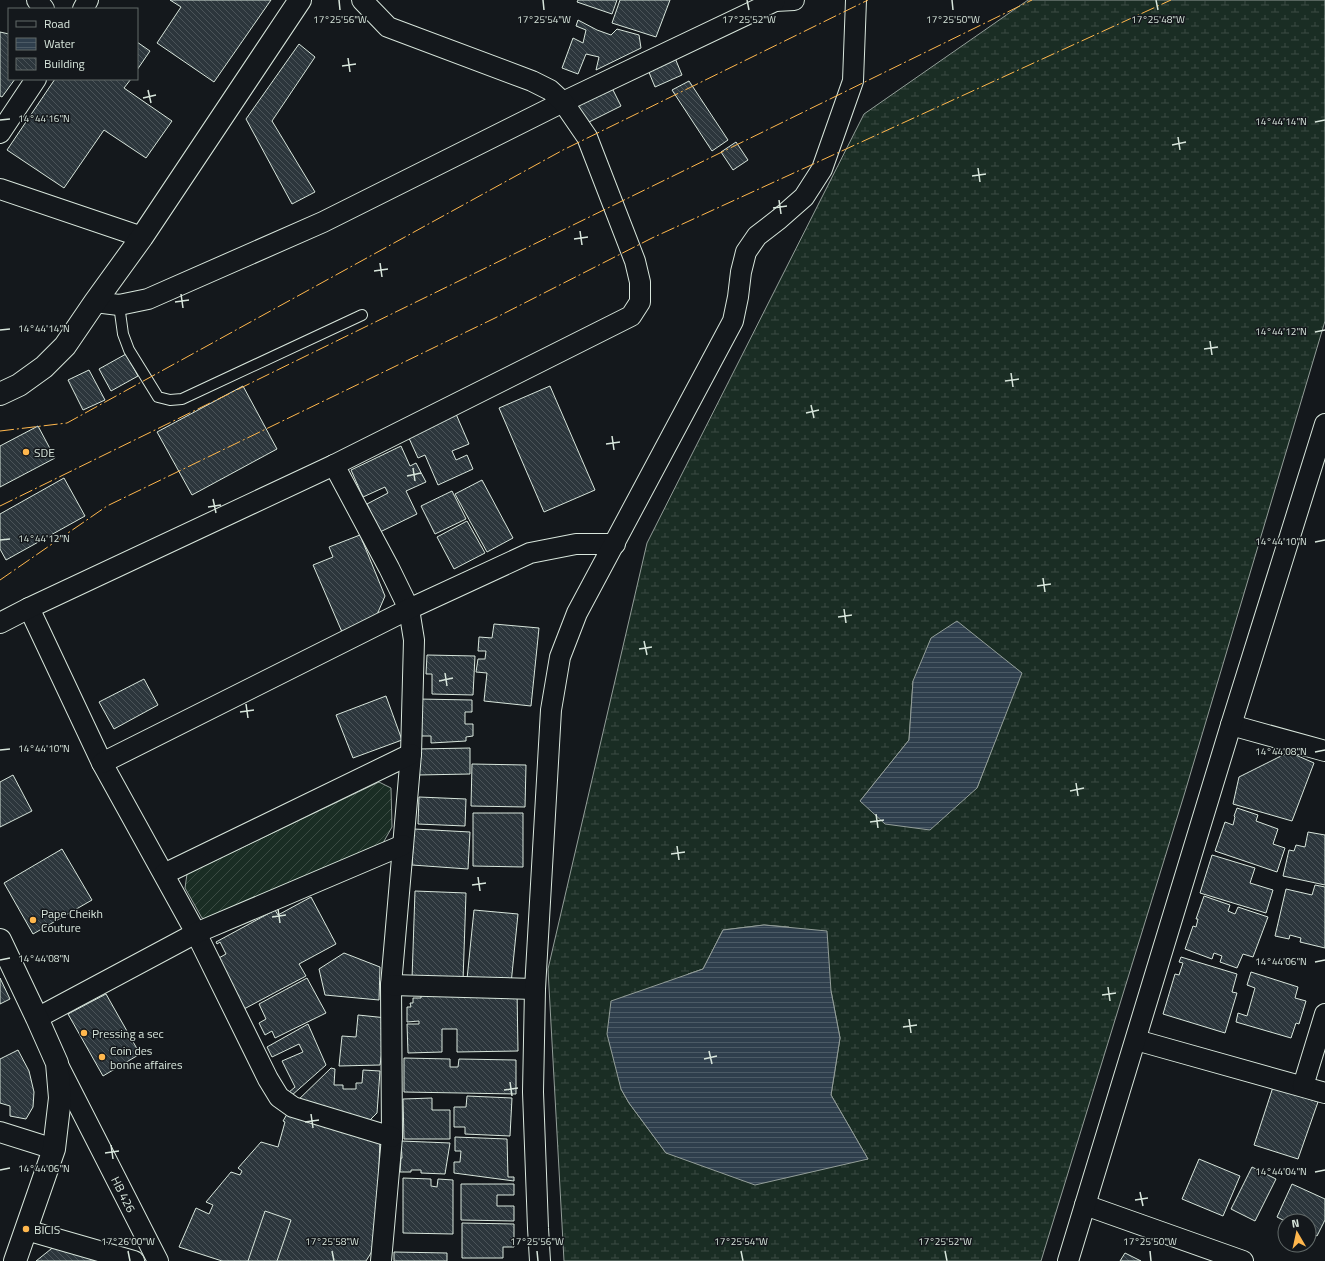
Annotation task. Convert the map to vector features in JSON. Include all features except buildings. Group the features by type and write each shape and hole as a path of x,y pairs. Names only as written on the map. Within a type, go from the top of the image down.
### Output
{"street":[{"path":"37,0 43,8"},
{"path":"0,394 19,385 44,367 65,346 142,238 300,0"},
{"path":"0,623 334,465 631,316 640,302 640,282 635,261 587,137 563,102 550,90 532,81 388,27 362,0"},
{"path":"95,302 118,305 148,299 323,222 563,102 780,0"},
{"path":"540,1261 533,1092 535,989 551,710 560,657 577,613 733,321 741,272 746,252 757,236 804,197 822,169 853,81 856,0"},
{"path":"0,133 35,80"},
{"path":"0,189 142,238"},
{"path":"1068,1261 1325,424"},
{"path":"334,465 409,609 414,640 411,754 391,985 392,1137 381,1261"},
{"path":"102,763 409,609 530,554 576,544 615,544"},
{"path":"29,608 102,763 196,933 278,1097 293,1107 392,1137"},
{"path":"1232,725 1325,751"},
{"path":"164,874 411,754"},
{"path":"37,1018 196,933 403,845"},
{"path":"0,940 57,1063 60,1098 54,1149 15,1261"},
{"path":"391,985 535,989"},
{"path":"1303,1086 1325,1014"},
{"path":"1136,1040 1325,1093"},
{"name":"HB 426","path":"57,1063 158,1261"},
{"path":"0,1132 54,1149"},
{"path":"1085,1205 1243,1261"},
{"path":"26,1230 134,1261"}],"lane":[{"path":"118,305 123,334 129,350 158,397 170,400 182,399 362,314"}],"green space":[{"path":"1028,0 1325,0 1325,321 1185,792 1041,1261 564,1261 548,969 647,543 864,114","holes":["1021,673 977,788 860,801 909,740 913,681","764,925 789,927 831,991 840,1038 831,1095 868,1159 666,1153 629,1103 621,1089 688,974 703,969 723,930"]},
{"path":"379,782 391,788 392,827 383,843 212,921 202,918 185,888 187,874"}],"water":[{"path":"957,621 1022,673 977,788 930,830 885,824 860,801 909,740 913,681 931,638"},
{"path":"764,925 827,931 831,991 840,1038 831,1095 868,1159 755,1185 666,1153 629,1103 621,1089 607,1034 611,1001 703,969 723,930"}],"power":[{"path":"0,431 67,423 563,150 868,0"},
{"path":"0,506 1032,0"},
{"path":"0,580 107,506 495,318 652,238 1171,0"}],"place":[{"name":"SDE","path":"26,452"},
{"name":"Pape Cheikh Couture","path":"33,920"},
{"name":"Pressing a sec","path":"84,1033"},
{"name":"Coin des bonne affaires","path":"102,1057"},
{"name":"BICIS","path":"26,1229"}]}
